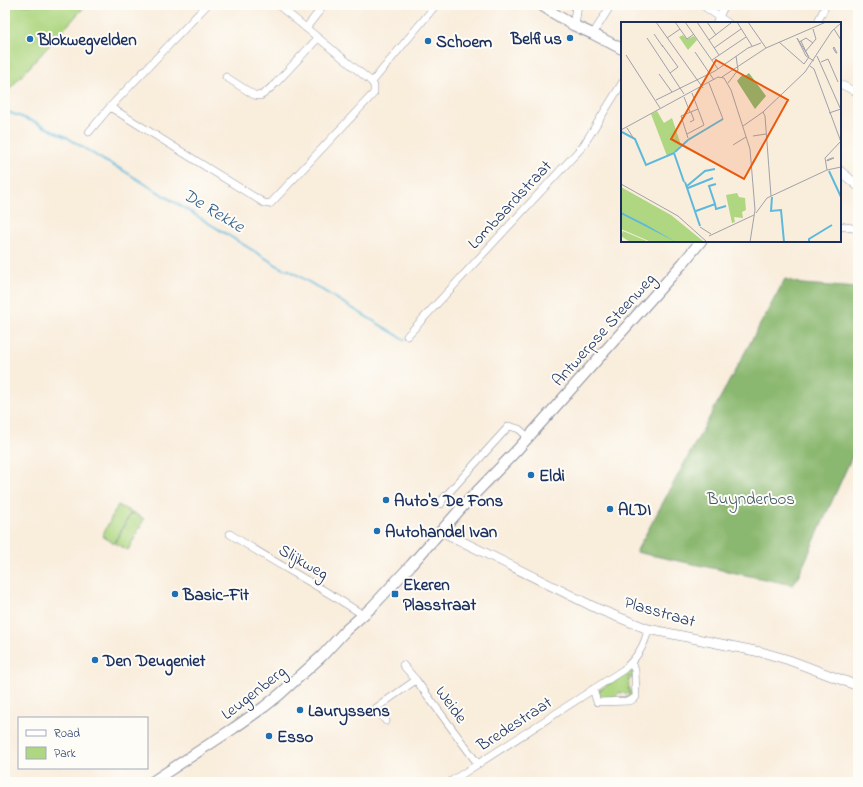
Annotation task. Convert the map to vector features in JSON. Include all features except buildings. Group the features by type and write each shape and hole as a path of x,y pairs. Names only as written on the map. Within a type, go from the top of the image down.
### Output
{"main road":[{"path":"541,5 574,25 621,48"},
{"name":"Antwerpse Steenweg","path":"441,531 517,450 700,242"},
{"name":"Leugenberg","path":"152,782 234,728 279,695 322,656 346,630 371,608 441,531"}],"street":[{"path":"89,132 110,107 207,5"},
{"path":"110,107 264,203 271,203 374,93 374,86 372,82 278,5"},
{"path":"306,28 324,5"},
{"path":"372,82 436,5"},
{"path":"574,25 576,5"},
{"path":"593,34 611,5"},
{"path":"702,5 717,20 726,5"},
{"path":"818,22 826,5"},
{"path":"226,77 254,95 260,96 276,83 318,38"},
{"path":"841,84 858,93"},
{"name":"Lombaardstraat","path":"406,336 583,146 621,86"},
{"path":"841,172 858,186"},
{"path":"841,226 858,229"},
{"path":"440,504 442,499 509,426 519,429 528,437"},
{"name":"Plasstraat","path":"441,531 598,609 648,629 789,660 858,686"},
{"name":"Slijkweg","path":"230,534 252,549 363,614"},
{"name":"Bredestraat","path":"450,782 623,670 640,652 646,639 648,629"},
{"path":"593,689 597,702 630,701 636,697 635,670 631,663"},
{"name":"Weide","path":"403,665 416,680 478,764"},
{"name":"Weide","path":"386,721 376,708 416,680"}],"green space":[{"name":"Blokwegvelden","path":"5,5 86,5 5,94"},
{"name":"Buynderbos","path":"785,279 802,284 858,288 858,315 856,319 858,320 858,443 799,575 793,585 636,552"},
{"path":"118,505 131,512 114,543 102,536"},
{"path":"132,512 144,519 128,550 115,543"},
{"path":"630,670 633,672 632,679 629,676 628,677 630,679 628,681 630,683 628,685 630,687 628,689 634,694 626,698 629,694 628,692 626,694 624,692 622,694 620,692 614,698 601,699 598,696 598,691"}],"waterway":[{"name":"De Rekke","path":"5,111 35,122 68,138 283,269 289,270 405,340"}],"place":[{"name":"Belfius","path":"570,38"},
{"name":"Blokwegvelden","path":"30,39"},
{"name":"Schoem","path":"428,41"},
{"name":"Eldi","path":"531,475"},
{"name":"Auto's De Fons","path":"386,500"},
{"name":"ALDI","path":"610,509"},
{"name":"Autohandel Ivan","path":"377,531"},
{"name":"Basic-Fit","path":"175,594"},
{"name":"Ekeren Plasstraat","path":"395,594"},
{"name":"Den Deugeniet","path":"95,660"},
{"name":"Lauryssens","path":"300,710"},
{"name":"Esso","path":"269,736"}]}
